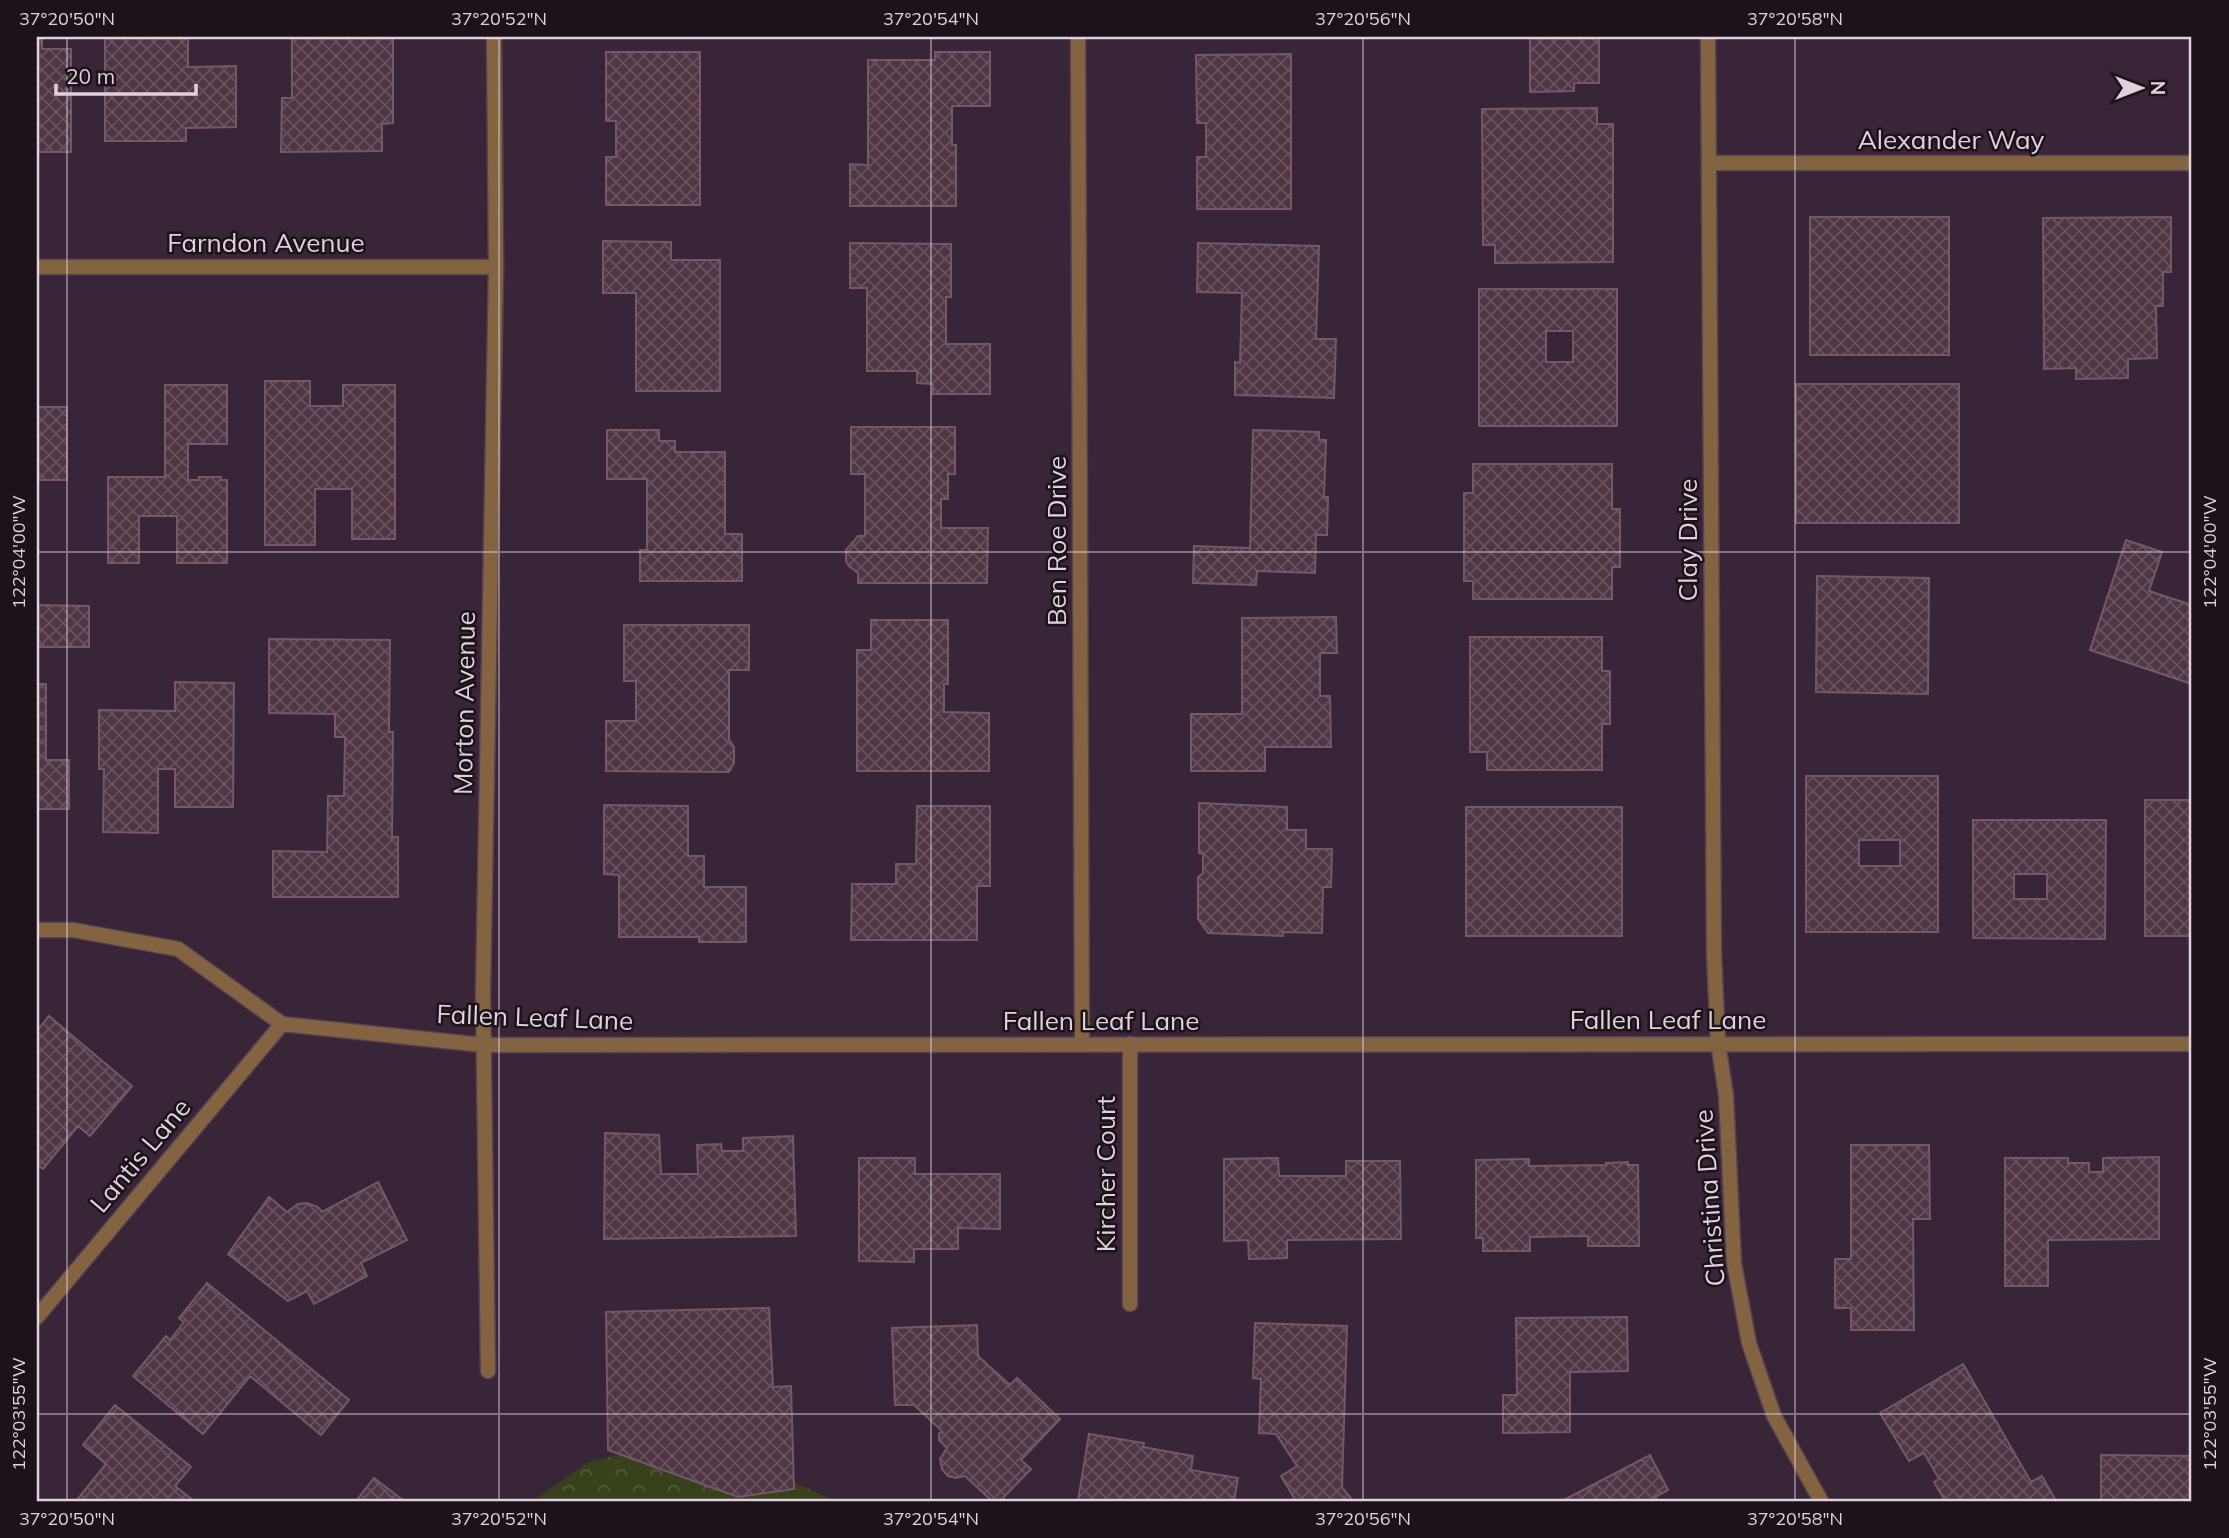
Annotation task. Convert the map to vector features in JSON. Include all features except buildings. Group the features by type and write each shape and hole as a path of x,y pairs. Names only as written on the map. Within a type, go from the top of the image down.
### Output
{"street":[{"name":"Morton Avenue","path":"488,1371 483,1045 496,267 494,37"},
{"name":"Ben Roe Drive","path":"1078,37 1082,1045"},
{"name":"Clay Drive","path":"1708,37 1714,953 1718,1043"},
{"name":"Alexander Way","path":"1709,163 2192,163"},
{"name":"Farndon Avenue","path":"37,267 496,267"},
{"name":"Fallen Leaf Lane","path":"37,930 73,930 178,949 282,1024 483,1045 2192,1044"},
{"name":"Lantis Lane","path":"37,1317 282,1024"},
{"name":"Christina Drive","path":"1718,1043 1726,1095 1734,1263 1749,1343 1774,1416 1821,1501"},
{"name":"Kircher Court","path":"1130,1044 1130,1304"}],"green space":[{"path":"687,1436 836,1501 533,1501 587,1463"}]}
